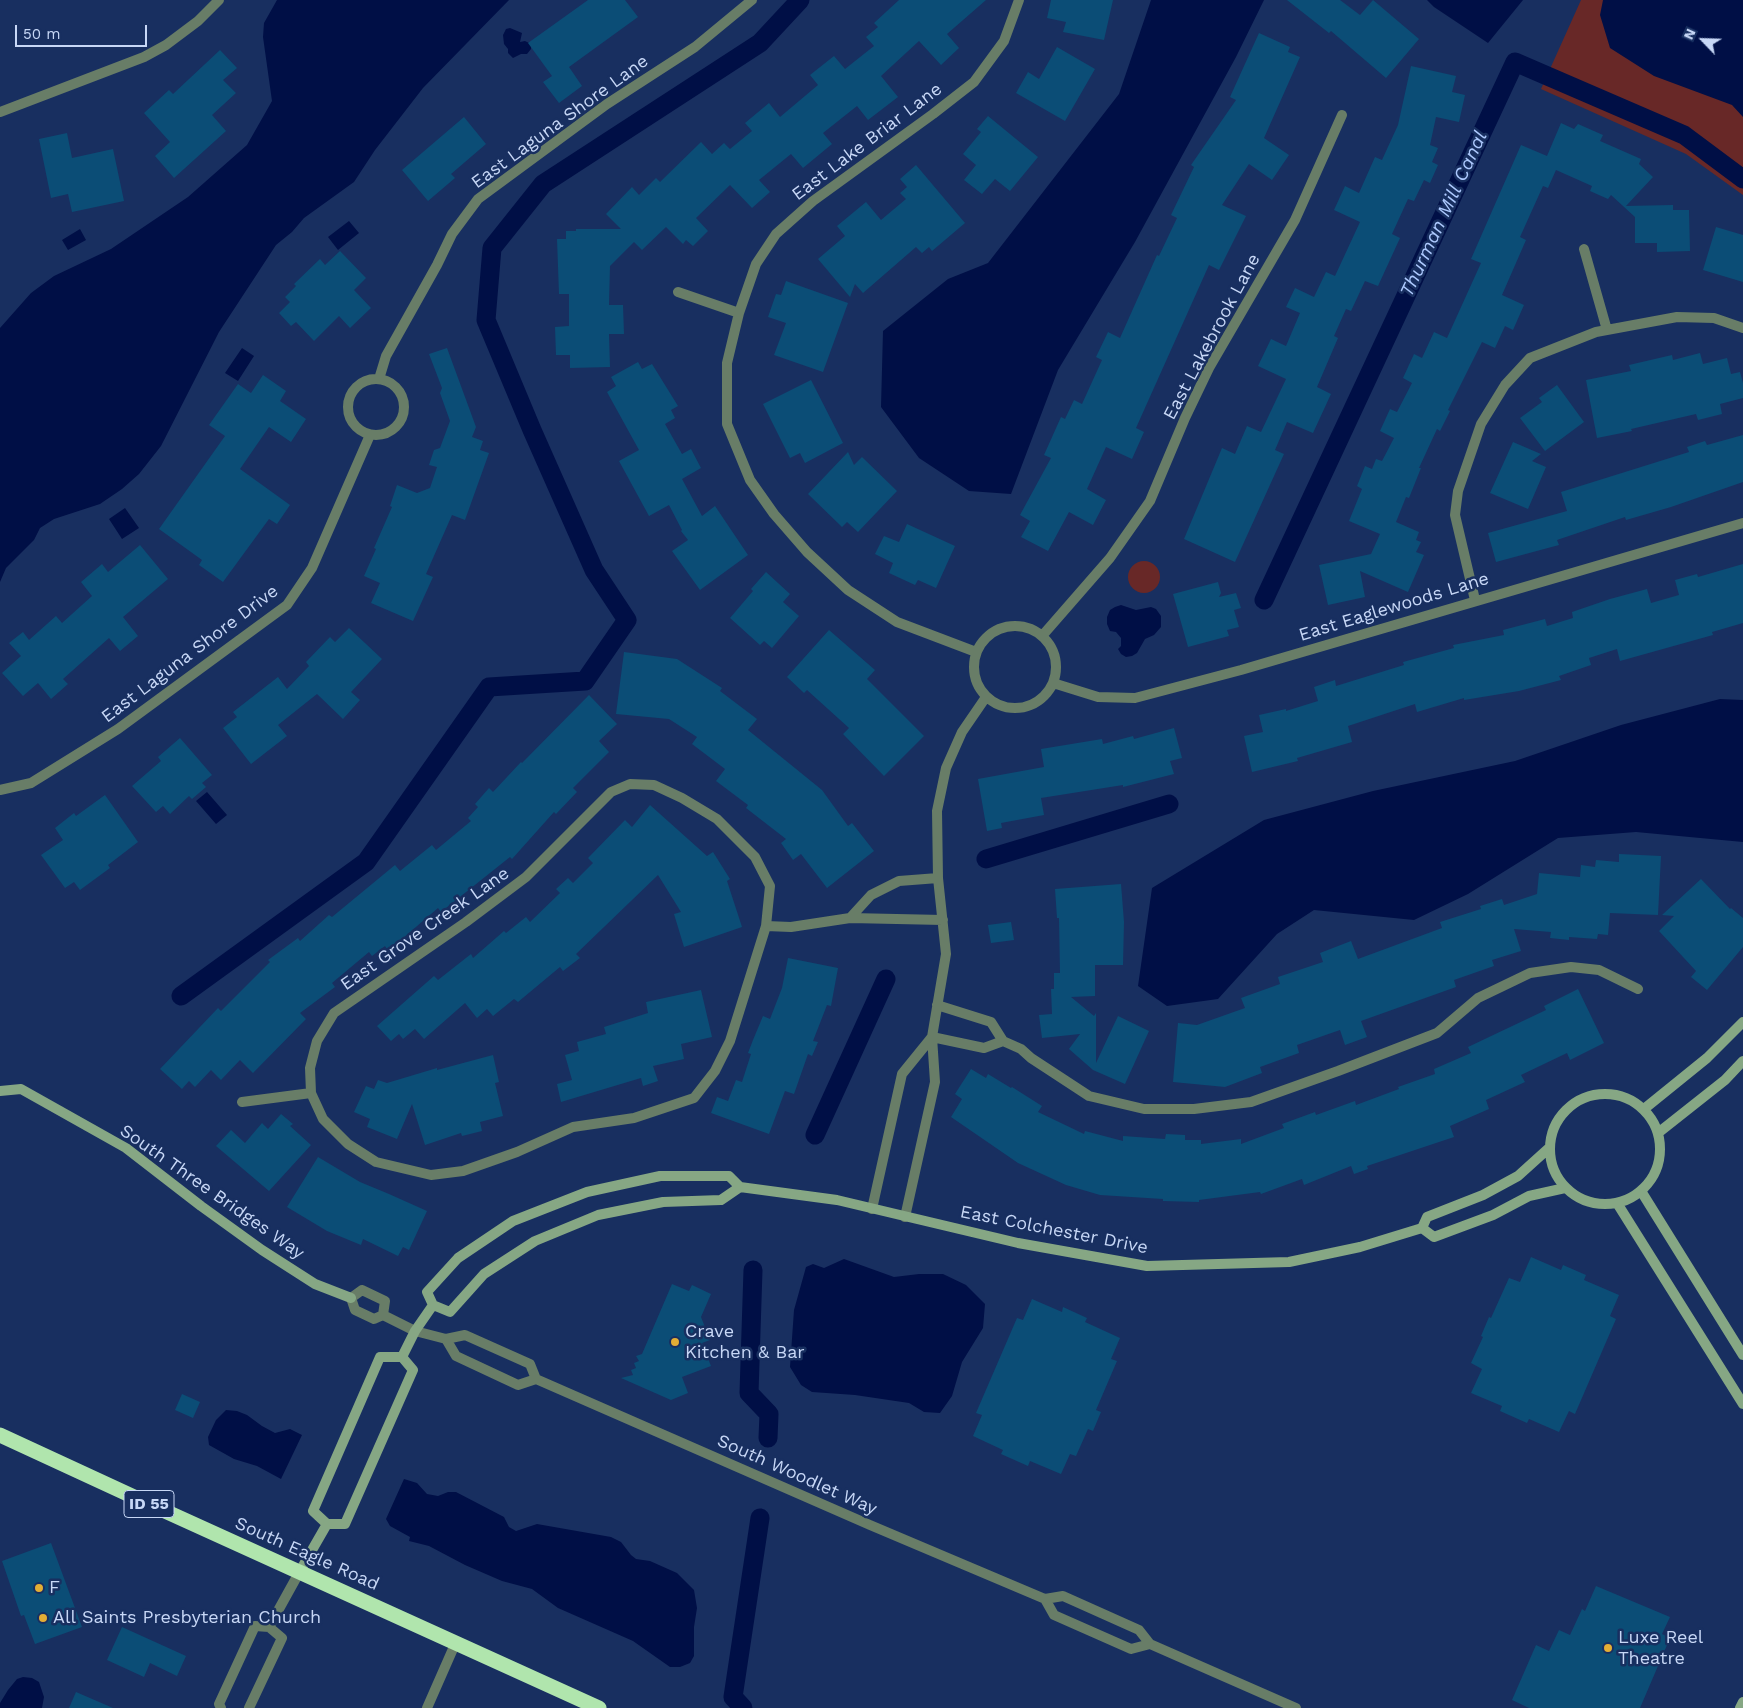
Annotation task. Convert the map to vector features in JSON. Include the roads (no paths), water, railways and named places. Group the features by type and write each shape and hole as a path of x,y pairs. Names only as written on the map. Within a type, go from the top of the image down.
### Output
{"highway":[{"name":"South Eagle Road","path":"0,1435 599,1708"}],"street":[{"path":"0,112 144,57 166,45 190,27 219,0"},
{"name":"East Laguna Shore Lane","path":"379,378 386,356 452,234 478,199 607,104 696,47 752,0"},
{"name":"East Lake Briar Lane","path":"976,652 897,622 848,590 807,552 774,514 750,480 727,424 727,363 739,313 756,264 776,234 812,201 933,114 974,82 1004,41 1019,0"},
{"name":"East Lakebrook Lane","path":"1042,636 1110,558 1150,501 1189,410 1210,368 1296,220 1342,115"},
{"path":"1584,249 1607,330"},
{"path":"678,292 739,313"},
{"path":"1475,600 1455,515 1458,490 1481,424 1505,385 1530,358 1596,332 1677,317 1714,318 1743,328"},
{"path":"379,378 396,386 404,402 404,411 401,420 388,432 370,435 354,425 347,407 353,389 361,382 379,378"},
{"name":"East Laguna Shore Drive","path":"0,790 31,783 118,729 287,605 312,568 370,435"},
{"name":"East Eaglewoods Lane","path":"1053,683 1098,697 1136,698 1241,670 1743,522"},
{"path":"1018,626 1031,629 1042,636 1050,646 1055,658 1056,670 1053,683 1046,694 1036,703 1023,708 997,705 986,697 979,688 974,676 973,664 976,652 983,640 993,632 1005,627 1018,626"},
{"path":"905,1217 934,1082 932,1037 946,954 938,878 937,811 946,768 962,732 986,697"},
{"name":"East Grove Creek Lane","path":"311,1093 310,1068 317,1041 334,1013 466,922 526,876 611,792 630,784 654,785 682,798 717,819 756,857 770,886 766,926"},
{"path":"850,918 871,895 899,881 938,878"},
{"path":"242,1102 311,1093 323,1119 348,1144 376,1162 431,1175 463,1171 517,1152 573,1128 634,1118 694,1098 715,1071 730,1041 766,926 791,927 850,918 942,920"},
{"path":"937,1005 991,1022 1003,1041 1021,1049 1030,1058 1088,1096 1144,1109 1194,1109 1251,1102 1437,1033 1478,998 1530,973 1571,967 1599,970 1638,989"},
{"path":"1644,1110 1707,1058 1743,1022"},
{"path":"932,1037 984,1048 1003,1041"},
{"path":"872,1209 902,1074 932,1037"},
{"path":"1658,1133 1725,1080 1743,1061"},
{"name":"South Three Bridges Way","path":"0,1091 21,1089 126,1148 200,1206 262,1250 315,1284 351,1298"},
{"path":"1597,1094 1614,1094 1631,1099 1653,1120 1658,1133 1661,1149 1658,1165 1652,1179 1630,1199 1617,1204 1599,1205 1581,1199 1565,1188 1555,1173 1549,1148 1556,1123 1566,1109 1580,1099 1597,1094"},
{"name":"East Colchester Drive","path":"433,1305 427,1292 458,1258 513,1221 587,1192 660,1176 729,1176 740,1187 836,1200 1018,1243 1147,1266 1289,1262 1360,1247 1422,1228 1427,1217 1483,1195 1518,1176 1549,1148"},
{"path":"402,1358 415,1331 433,1305 450,1312 484,1274 535,1241 598,1215 663,1202 721,1200 740,1187"},
{"path":"1422,1228 1434,1237 1492,1215 1529,1196 1565,1188"},
{"path":"1641,1191 1743,1355"},
{"path":"1617,1204 1743,1404"},
{"name":"South Three Bridges Way","path":"351,1298 362,1290 386,1301 383,1315"},
{"name":"South Three Bridges Way","path":"351,1298 355,1310 374,1319 383,1315"},
{"name":"South Three Bridges Way","path":"383,1315 415,1331"},
{"name":"South Woodlet Way","path":"415,1331 446,1339 465,1335 530,1364 536,1379 1045,1599 1063,1596 1140,1630 1150,1644 1296,1708"},
{"path":"446,1339 456,1356 518,1385 536,1379"},
{"path":"380,1357 402,1358 413,1370 345,1524 327,1524 313,1510 380,1357"},
{"path":"269,1627 327,1524"},
{"name":"South Woodlet Way","path":"1045,1599 1054,1615 1131,1649 1150,1644"},
{"path":"221,1708 219,1704 255,1626 269,1627 282,1638 249,1708"},
{"path":"427,1708 456,1642"},
{"path":"1740,1708 1743,1702"}],"waterway":[{"path":"181,996 366,862 489,687 585,681 627,620 594,570 486,320 492,248 543,184 760,43 800,0"},
{"name":"Thurman Mill Canal","path":"1264,600 1515,62 1684,135 1743,179"},
{"name":"Thurman Mill Canal","path":"986,859 1169,804"},
{"name":"Thurman Mill Canal","path":"815,1135 886,979"},
{"name":"Thurman Mill Canal","path":"753,1270 749,1393 769,1414 768,1438"},
{"name":"Thurman Mill Canal","path":"743,1708 733,1697 760,1518"}],"place":[{"name":"Crave Kitchen & Bar","path":"675,1342"},
{"name":"F","path":"39,1588"},
{"name":"All Saints Presbyterian Church","path":"43,1618"},
{"name":"Luxe Reel Theatre","path":"1608,1648"}]}
